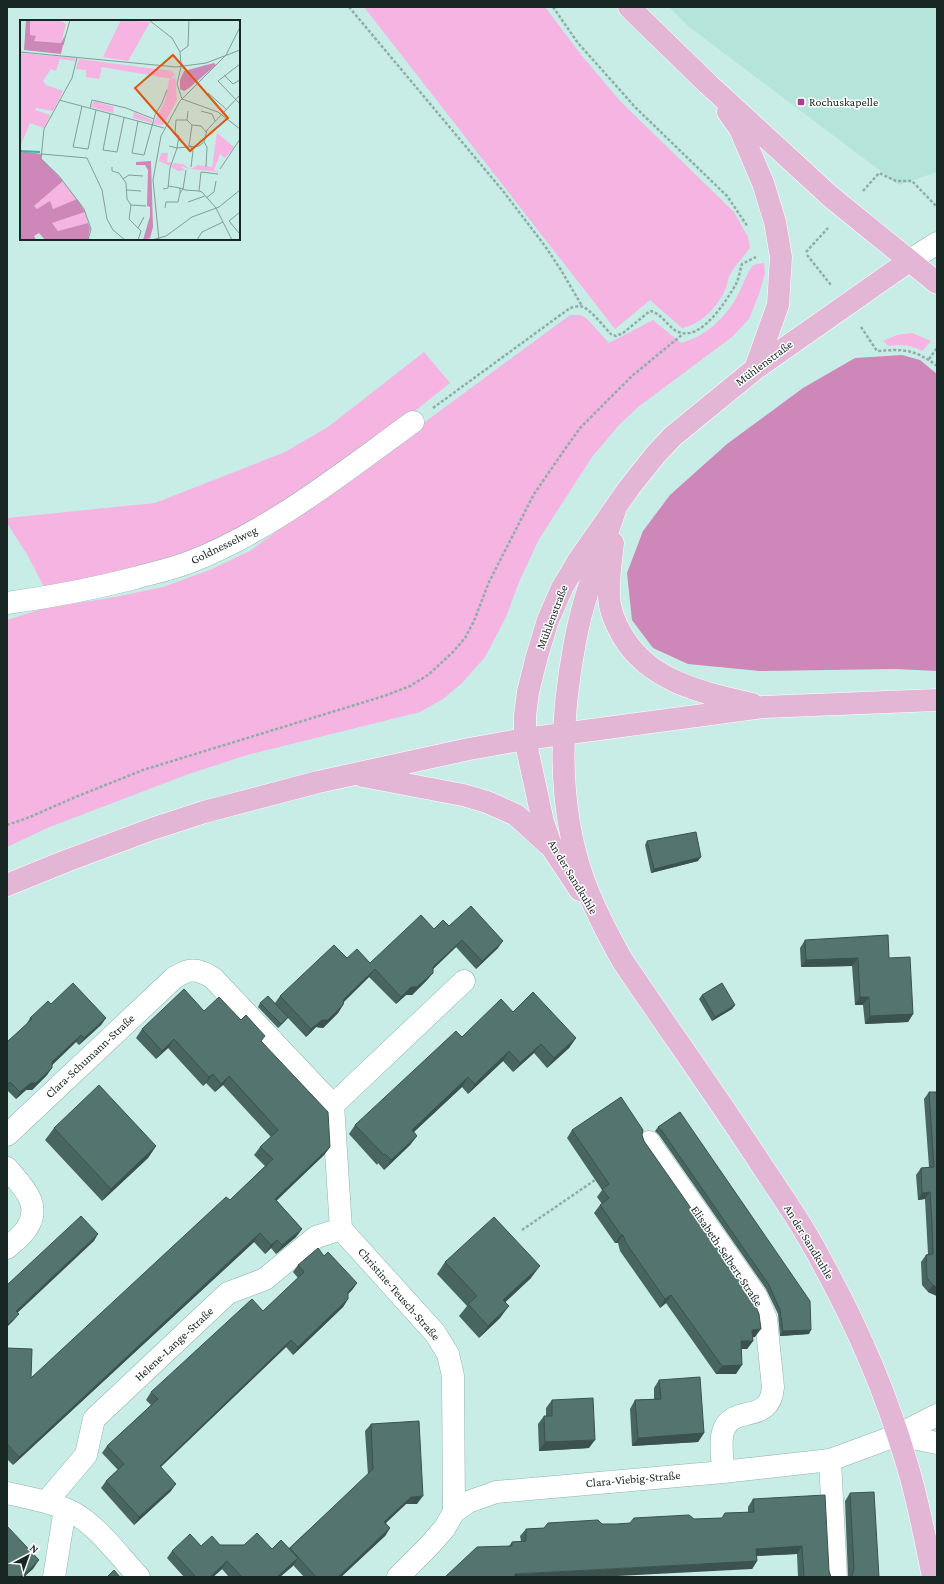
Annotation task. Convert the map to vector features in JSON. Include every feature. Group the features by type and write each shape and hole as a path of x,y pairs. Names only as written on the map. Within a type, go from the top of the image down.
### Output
{"main road":[{"path":"629,7 708,84 831,197 937,283"},
{"path":"708,84 740,129 763,183 774,222 781,257 778,305 756,368"},
{"name":"Mühlenstraße","path":"525,739 525,716 528,692 548,620 570,574 640,473 673,436 756,368 909,261"},
{"path":"615,510 609,597 613,618 630,648 645,663 660,673 682,684 719,696 764,707"},
{"name":"Mühlenstraße","path":"563,734 575,642 586,599 615,510"},
{"path":"7,884 87,853 204,812 352,774 469,749 525,739 764,707 937,700"},
{"name":"An der Sandkuhle","path":"563,734 565,782 573,840 584,881 612,942"},
{"name":"An der Sandkuhle","path":"525,739 543,822 552,848 622,960 746,1142 822,1262 859,1336 898,1435 916,1496 933,1577"},
{"path":"352,774 476,797 516,815 552,848"}],"street":[{"name":"Mühlenstraße","path":"909,261 937,243"},
{"name":"Goldnesselweg","path":"7,603 53,596 153,573 190,562 232,544 312,495 413,422"},
{"name":"Clara-Schumann-Straße","path":"7,1135 174,978 184,972 195,970 213,978 333,1105"},
{"path":"341,1229 333,1105 464,981"},
{"name":"Elisabeth-Selbert-Straße","path":"649,1142 756,1296 766,1319 773,1394 763,1409 756,1413 735,1417 724,1428 722,1437 723,1472"},
{"path":"7,1168 28,1194 33,1209 31,1222 28,1228 7,1248"},
{"name":"Helene-Lange-Straße","path":"55,1505 86,1455 94,1420 228,1293 265,1279 316,1237 341,1229"},
{"name":"Christine-Teusch-Straße","path":"341,1229 430,1327 448,1354 453,1376 454,1512"},
{"name":"Clara-Viebig-Straße","path":"398,1577 444,1529 454,1512 468,1502 496,1492 723,1472 830,1460 898,1435 937,1415"},
{"path":"898,1435 937,1443"},
{"path":"830,1460 836,1577"},
{"path":"7,1493 55,1505 81,1518 92,1527 139,1577"},
{"path":"54,1577 55,1505"}],"path":[{"path":"349,7 503,191 545,246 582,306 587,309 611,334 616,336 623,333 650,312 655,312 672,328 683,334"},
{"path":"553,7 578,42 636,108 727,196 750,229"},
{"path":"912,180 937,207"},
{"path":"754,250 756,256"},
{"path":"7,825 30,817 143,770 384,696 410,686 428,675 465,638 474,621 489,582 534,494 580,428 632,376 683,334 693,333 715,315 737,283 742,264 756,256 781,257 805,253 846,304 877,351 912,351 929,359 937,366"},
{"path":"413,422 570,308 582,306"},
{"path":"929,359 937,348"},
{"path":"522,1230 598,1177"}],"shaded area":[{"path":"364,7 545,7 582,56 621,102 734,212 748,237 750,248 735,266 728,279 727,286 722,297 713,309 696,323 682,328 650,300 615,329"},
{"path":"669,7 937,7 937,172 899,185 688,26"},
{"path":"764,263 765,273 759,294 749,319 732,337 638,407 618,426 592,457 539,539 519,582 506,617 485,657 462,683 443,699 420,712 247,755 186,775 47,828 7,847 7,620 42,609 115,597 163,587 210,570 250,551 570,315 580,315 586,318 609,343 653,320 681,343 697,337 712,327 730,308 753,265"},
{"path":"912,333 931,341 922,351 914,347 898,345 889,346 883,341 897,335"},
{"path":"424,352 450,383 355,459 207,549 46,591 28,556 7,523 7,518 155,503 285,452 328,427"},
{"path":"902,355 920,360 937,374 937,671 895,669 760,671 688,664 653,648 632,620 627,573 643,531 670,495 727,444 803,388 855,358"}],"building":[{"path":"696,832 701,857 654,869 647,841"},
{"path":"471,906 503,941 482,961 462,940 433,967 433,973 417,987 411,987 401,997 375,969 344,999 343,1005 328,1020 322,1020 311,1029 280,996 334,945 347,958 357,949 370,963 421,915 434,929 443,920 449,926"},
{"path":"888,935 889,958 910,957 913,1014 870,1016 869,997 860,997 858,958 806,960 805,940"},
{"path":"73,983 106,1018 84,1038 81,1035 52,1062 52,1068 36,1083 31,1083 20,1092 10,1082 7,1085 7,1042 32,1019 30,1018 48,1001 51,1004"},
{"path":"722,983 735,1005 715,1017 702,995"},
{"path":"184,989 204,1011 219,997 241,1020 246,1015 265,1036 261,1041 328,1112 330,1147 275,1199 302,1229 282,1245 277,1240 271,1245 260,1233 19,1457 7,1444 7,1348 32,1349 31,1378 226,1197 230,1200 273,1159 260,1147 278,1130 229,1076 221,1084 213,1074 209,1077 174,1039 162,1051 142,1029"},
{"path":"533,992 576,1038 554,1058 541,1044 520,1063 509,1051 475,1084 468,1077 412,1130 417,1136 391,1160 385,1154 384,1155 355,1125 456,1031 462,1037 501,999 513,1012"},
{"path":"268,996 288,1017 281,1024 260,1003"},
{"path":"99,1085 156,1146 111,1189 54,1128"},
{"path":"929,1092 937,1092 937,1287 927,1278 926,1255 933,1254 932,1223 930,1192 922,1193 921,1168 934,1167"},
{"path":"621,1097 643,1130 642,1135 644,1141 751,1294 759,1314 761,1329 752,1330 753,1341 741,1341 742,1365 722,1366 671,1295 665,1299 626,1243 623,1235 621,1235 600,1205 609,1198 602,1189 609,1184 572,1130"},
{"path":"680,1112 810,1301 811,1330 783,1331 780,1310 769,1285 658,1127"},
{"path":"81,1216 98,1234 16,1311 19,1314 7,1325 7,1285"},
{"path":"494,1217 540,1266 503,1300 509,1306 488,1326 468,1304 477,1296 445,1262"},
{"path":"318,1248 324,1256 328,1252 357,1283 348,1292 348,1299 298,1347 291,1340 160,1466 176,1484 139,1517 106,1481 124,1464 107,1446 158,1399 151,1392 252,1299 263,1311 304,1272 298,1265"},
{"path":"700,1377 704,1433 638,1438 635,1400 661,1399 659,1380"},
{"path":"593,1398 595,1440 545,1442 544,1416 552,1416 552,1400"},
{"path":"419,1421 423,1496 411,1497 384,1522 390,1528 338,1577 316,1577 290,1548 373,1469 371,1424"},
{"path":"874,1492 879,1577 851,1577 854,1569 850,1493"},
{"path":"825,1495 829,1571 831,1577 804,1577 802,1546 756,1549 757,1561 515,1574 515,1577 445,1577 477,1547 512,1546 512,1542 526,1541 526,1529 544,1528 548,1523 598,1520 602,1524 617,1524 630,1523 634,1518 689,1515 694,1519 722,1518 725,1513 754,1512 753,1499"},
{"path":"7,1526 39,1560 24,1574 26,1577 7,1577"},
{"path":"257,1533 272,1549 281,1540 298,1558 277,1577 242,1577 227,1561 210,1577 196,1577 172,1551 190,1534 201,1546 212,1536 220,1545 244,1545"},
{"path":"114,1570 120,1577 107,1577"}],"place":[{"name":"Rochuskapelle","path":"801,102"}]}
